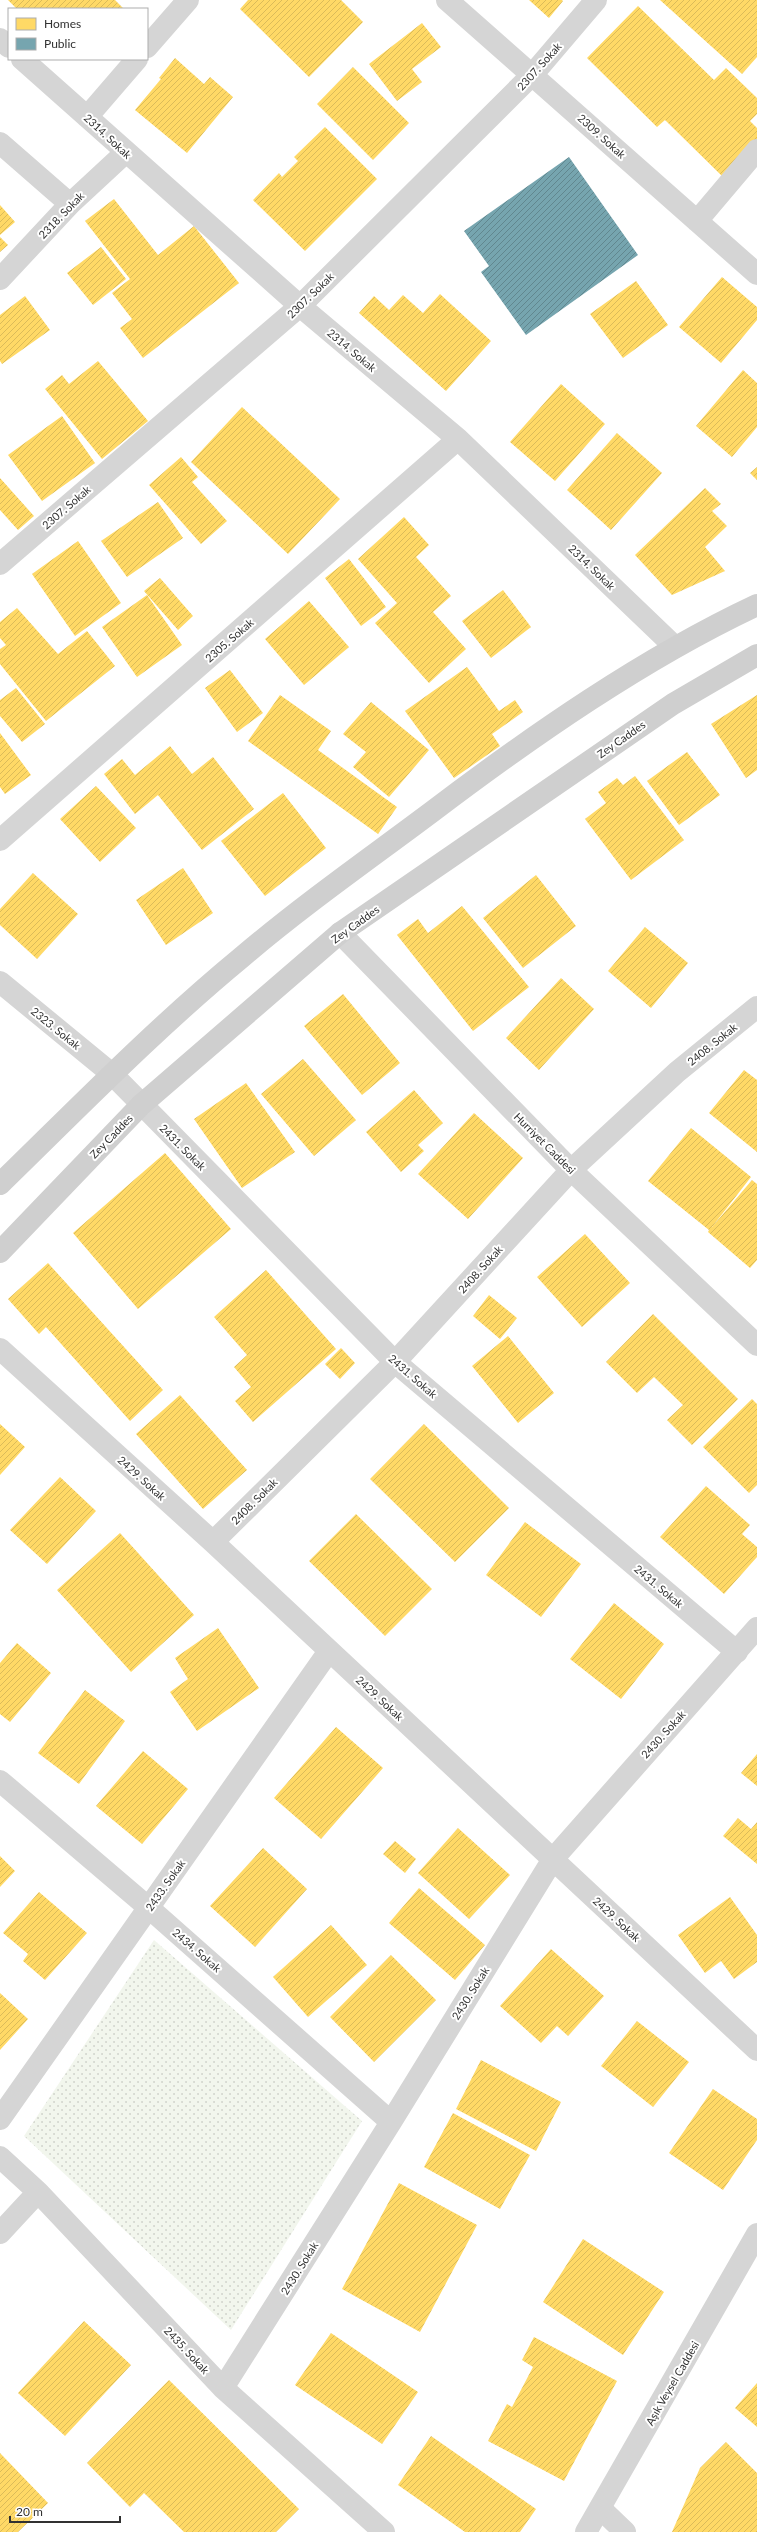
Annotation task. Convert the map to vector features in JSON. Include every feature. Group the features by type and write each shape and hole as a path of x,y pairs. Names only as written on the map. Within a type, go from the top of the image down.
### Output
{"main road":[{"path":"0,1184 112,1074 241,957 318,896 510,752 675,647 757,605"},
{"name":"Zey Caddes","path":"0,1252 141,1105 340,933 673,704 757,655"}],"street":[{"path":"148,46 188,0"},
{"name":"2309. Sokak","path":"447,0 534,74 757,274"},
{"name":"2307. Sokak","path":"0,564 300,306 534,74 596,0"},
{"path":"0,39 8,46"},
{"name":"2314. Sokak","path":"23,60 300,306 458,439 675,647"},
{"path":"87,117 136,60"},
{"path":"0,143 70,204"},
{"path":"697,221 757,150"},
{"name":"2318. Sokak","path":"0,279 70,204 126,153"},
{"name":"2305. Sokak","path":"0,840 458,439"},
{"name":"Hurriyet Caddesi","path":"340,933 571,1170 757,1345"},
{"name":"2323. Sokak","path":"0,982 112,1074"},
{"name":"2408. Sokak","path":"213,1542 395,1362 571,1170 677,1072 757,1007"},
{"name":"2431. Sokak","path":"112,1074 395,1362 737,1652"},
{"name":"2429. Sokak","path":"0,1349 213,1542 757,2050"},
{"name":"2430. Sokak","path":"223,2388 392,2122 552,1859 757,1628"},
{"name":"2433. Sokak","path":"0,2119 330,1651"},
{"name":"2434. Sokak","path":"0,1782 149,1908 392,2122"},
{"name":"2435. Sokak","path":"0,2157 38,2192 223,2388 384,2532"},
{"path":"0,2233 38,2192"},
{"name":"Aşık Veysel Caddesi","path":"586,2532 601,2509 757,2234"},
{"path":"601,2509 625,2532"}],"shaded area":[{"path":"154,1940 362,2121 231,2330 24,2136"}],"building: Homes":[{"path":"8,0 115,0 123,8 16,8"},
{"path":"248,0 341,0 363,22 309,77 240,9"},
{"path":"529,0 562,0 563,1 549,18"},
{"path":"660,0 757,0 757,57 742,74"},
{"path":"638,6 714,80 726,68 757,98 757,114 750,121 757,128 757,143 723,177 665,120 657,127 587,58"},
{"path":"422,23 441,47 412,69 422,82 397,101 369,64"},
{"path":"175,58 204,84 210,77 233,97 187,153 135,110 161,79 159,78"},
{"path":"353,67 409,123 373,160 317,104"},
{"path":"325,127 377,179 305,251 253,200 279,173 282,177 298,161 294,157"},
{"path":"114,199 158,255 194,226 239,283 143,358 120,328 132,319 112,293 130,279 85,221"},
{"path":"0,205 15,222 0,235"},
{"path":"0,237 8,245 0,252"},
{"path":"101,247 126,279 93,305 67,273"},
{"path":"722,277 757,307 757,320 721,363 679,327"},
{"path":"636,281 668,325 623,358 590,314"},
{"path":"440,294 491,341 446,391 359,313 374,296 389,310 403,295 423,313"},
{"path":"25,296 50,330 2,364 0,361 0,315"},
{"path":"98,361 148,421 102,459 45,389 62,375 69,384"},
{"path":"743,370 757,383 757,427 732,457 696,426"},
{"path":"561,384 605,424 555,481 510,442"},
{"path":"242,407 340,499 288,554 191,462"},
{"path":"62,416 95,463 42,501 8,455"},
{"path":"617,433 662,473 611,530 567,490"},
{"path":"181,457 198,477 192,482 227,521 201,544 149,485"},
{"path":"757,467 757,480 750,473"},
{"path":"0,478 34,516 18,530 0,510"},
{"path":"705,488 721,504 712,511 727,526 705,547 725,571 672,595 635,555"},
{"path":"158,502 183,538 127,577 101,541"},
{"path":"404,517 429,545 416,557 451,596 433,612 466,649 429,683 375,623 397,603 358,559"},
{"path":"78,541 121,603 75,636 32,574"},
{"path":"349,559 386,607 361,626 325,578"},
{"path":"160,578 193,616 178,630 144,591"},
{"path":"503,590 531,627 491,658 462,621"},
{"path":"147,595 182,645 137,677 102,627"},
{"path":"309,601 349,647 304,685 265,639"},
{"path":"17,608 58,654 87,631 115,666 46,721 0,664 0,649 6,645 0,638 0,622"},
{"path":"467,667 499,711 515,700 523,712 492,734 500,746 454,778 405,711"},
{"path":"230,670 263,713 237,732 205,688"},
{"path":"16,688 45,724 22,742 0,716 0,700"},
{"path":"280,695 331,731 318,750 397,807 378,834 248,741"},
{"path":"757,695 757,770 746,778 711,724"},
{"path":"371,702 429,750 389,797 353,767 366,752 343,734"},
{"path":"0,733 31,775 5,794 0,787"},
{"path":"170,746 192,774 213,757 254,809 202,850 158,795 135,814 104,774 122,759 135,775"},
{"path":"687,752 720,795 679,825 647,781"},
{"path":"635,776 684,840 631,880 585,819 606,803 598,792 617,778 623,785"},
{"path":"96,786 136,828 100,862 60,819"},
{"path":"283,793 326,848 265,896 221,841"},
{"path":"183,868 213,913 166,945 136,900"},
{"path":"33,873 78,914 37,959 0,925 0,909"},
{"path":"536,875 576,926 523,968 483,918"},
{"path":"462,906 529,987 473,1031 397,935 418,919 428,933"},
{"path":"645,927 688,963 651,1008 608,971"},
{"path":"561,978 594,1009 539,1070 506,1038"},
{"path":"343,994 400,1063 362,1095 304,1026"},
{"path":"303,1059 356,1120 314,1156 261,1094"},
{"path":"744,1070 757,1080 757,1152 709,1113"},
{"path":"246,1083 295,1152 242,1188 194,1119"},
{"path":"414,1090 443,1123 418,1145 424,1151 401,1172 366,1132"},
{"path":"474,1113 523,1158 468,1219 418,1174"},
{"path":"691,1128 751,1177 712,1227 752,1180 757,1184 757,1260 750,1268 708,1232 709,1230 648,1181"},
{"path":"165,1153 231,1229 138,1309 73,1233"},
{"path":"585,1234 630,1283 582,1327 537,1277"},
{"path":"48,1263 163,1390 130,1421 46,1327 39,1334 8,1299"},
{"path":"266,1270 336,1349 253,1422 235,1401 251,1387 234,1367 247,1355 214,1317"},
{"path":"489,1295 517,1318 500,1339 473,1316"},
{"path":"653,1314 738,1399 692,1445 667,1420 683,1405 654,1377 637,1393 606,1362"},
{"path":"508,1336 554,1393 518,1423 472,1366"},
{"path":"341,1348 355,1363 340,1379 325,1364"},
{"path":"180,1395 247,1470 203,1509 136,1434"},
{"path":"752,1399 757,1404 757,1485 749,1493 703,1447"},
{"path":"0,1424 25,1447 0,1475"},
{"path":"424,1424 509,1508 455,1562 370,1479"},
{"path":"60,1477 96,1511 47,1564 10,1530"},
{"path":"706,1486 750,1525 742,1534 757,1547 757,1557 724,1594 660,1537"},
{"path":"356,1514 432,1589 385,1636 309,1561"},
{"path":"525,1522 581,1564 541,1617 486,1575"},
{"path":"120,1533 194,1615 131,1672 57,1590"},
{"path":"614,1603 664,1644 621,1699 570,1659"},
{"path":"218,1628 259,1688 197,1731 170,1692 188,1679 175,1658"},
{"path":"17,1643 51,1673 10,1722 0,1714 0,1663"},
{"path":"85,1690 125,1721 79,1784 38,1753"},
{"path":"336,1727 383,1768 321,1839 274,1798"},
{"path":"143,1751 188,1789 142,1844 96,1806"},
{"path":"757,1754 757,1786 741,1773"},
{"path":"738,1818 751,1829 757,1822 757,1864 723,1836"},
{"path":"458,1828 510,1875 469,1919 418,1873"},
{"path":"395,1841 416,1859 405,1873 383,1854"},
{"path":"263,1848 307,1889 255,1947 210,1906"},
{"path":"0,1856 15,1871 0,1887"},
{"path":"419,1888 485,1945 455,1980 389,1923"},
{"path":"39,1892 87,1933 45,1980 23,1961 28,1954 3,1933"},
{"path":"730,1897 757,1935 757,1962 734,1979 721,1961 705,1973 678,1935"},
{"path":"331,1925 367,1965 308,2017 273,1977"},
{"path":"551,1949 604,1996 568,2036 557,2026 541,2043 500,2006"},
{"path":"391,1955 436,2000 374,2062 330,2017"},
{"path":"0,1993 28,2019 0,2050"},
{"path":"637,2021 689,2062 653,2107 601,2066"},
{"path":"481,2060 561,2102 536,2151 456,2109"},
{"path":"713,2089 757,2119 757,2140 723,2190 669,2153"},
{"path":"453,2113 530,2155 500,2209 424,2167"},
{"path":"399,2183 477,2225 420,2332 342,2289"},
{"path":"583,2239 664,2292 623,2355 543,2302"},
{"path":"84,2321 131,2365 65,2436 18,2393"},
{"path":"331,2333 418,2392 382,2444 295,2385"},
{"path":"534,2337 617,2381 564,2481 488,2441 507,2404 512,2407 533,2367 522,2360"},
{"path":"169,2380 299,2509 276,2532 184,2532 144,2493 130,2507 87,2463"},
{"path":"757,2383 757,2427 735,2408"},
{"path":"431,2436 536,2509 520,2532 465,2532 398,2485"},
{"path":"726,2442 757,2473 757,2532 672,2532 700,2468"},
{"path":"0,2453 48,2503 18,2532 0,2532"}],"building: Public":[{"path":"569,157 638,255 526,335 481,272 489,266 464,231"}]}
